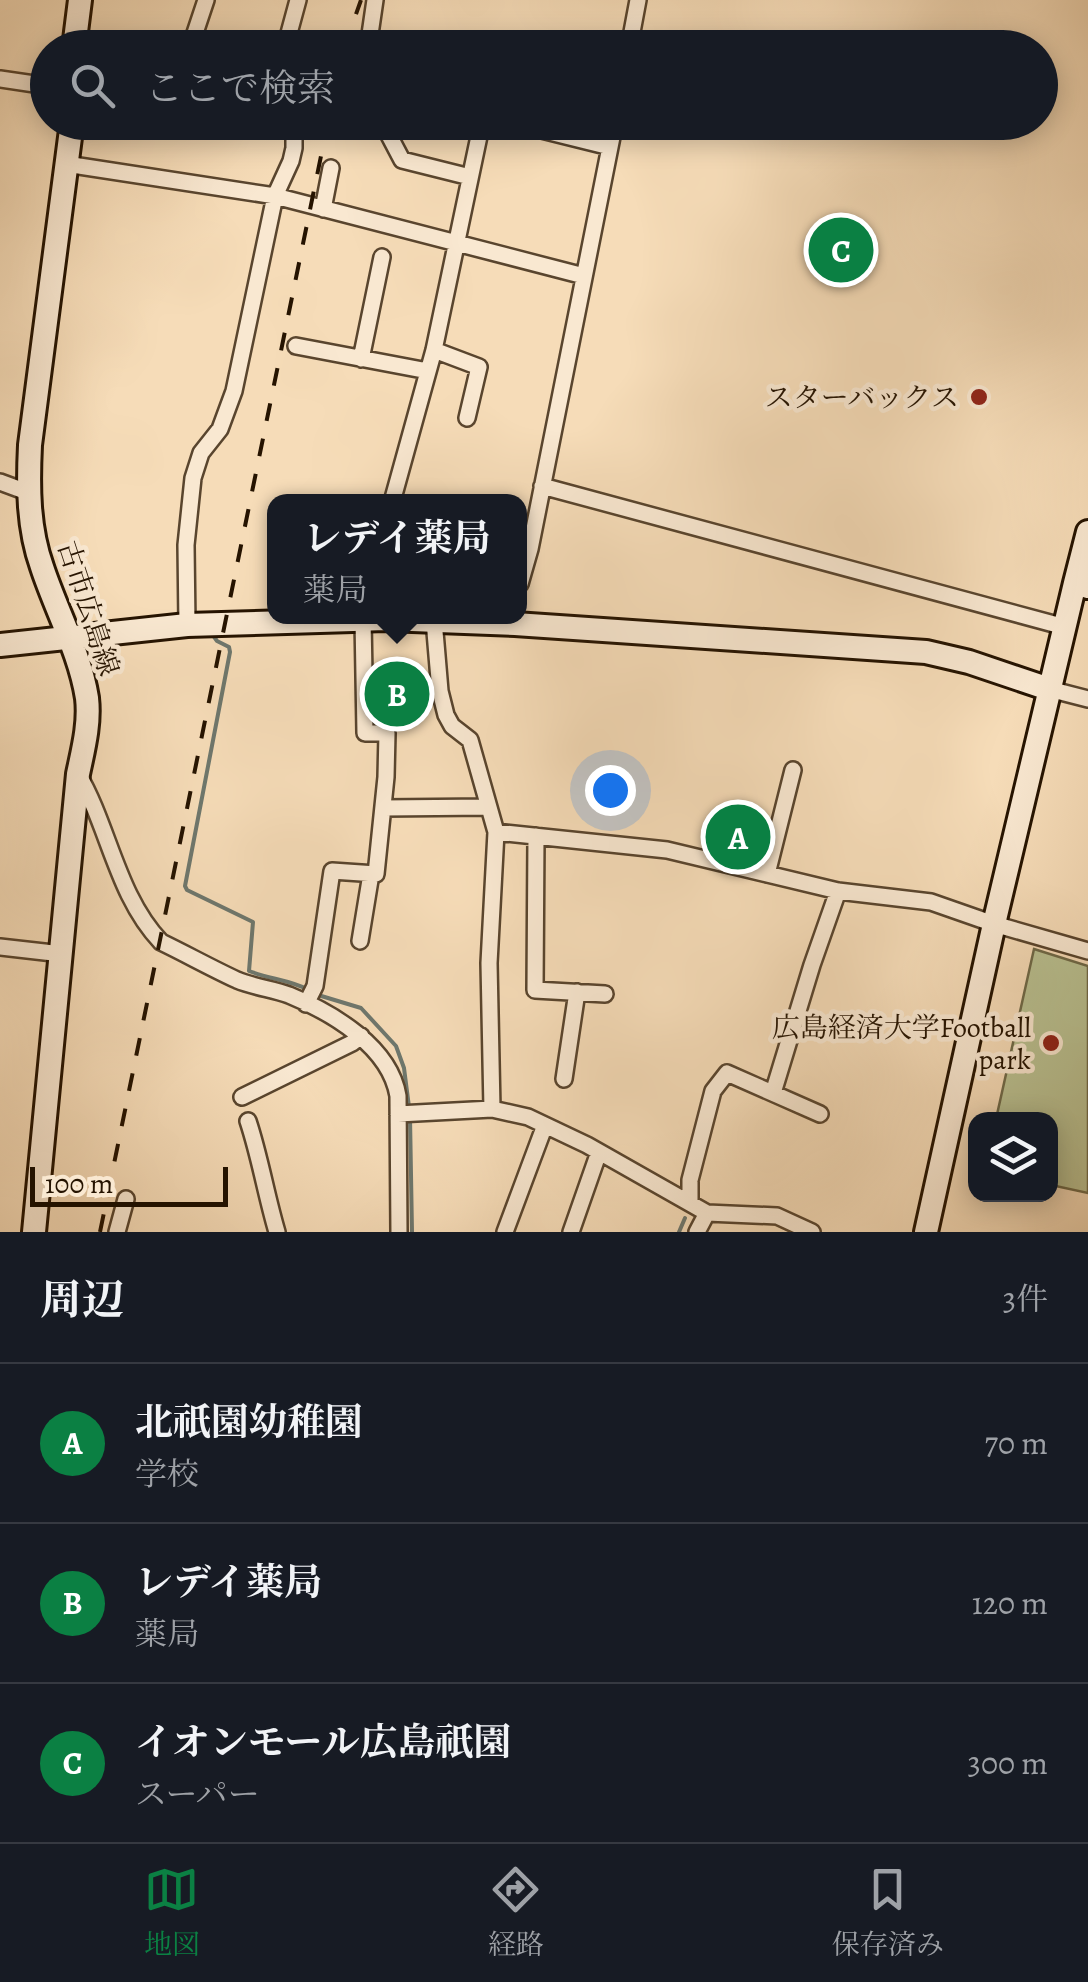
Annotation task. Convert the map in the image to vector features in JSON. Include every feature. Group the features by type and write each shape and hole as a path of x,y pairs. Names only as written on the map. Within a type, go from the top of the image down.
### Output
{"street":[{"path":"76,30 80,0"},
{"path":"196,30 206,0"},
{"path":"290,30 298,0"},
{"path":"370,30 374,0"},
{"path":"632,30 638,0"},
{"path":"0,79 30,83"},
{"name":"古市広島線","path":"34,1232 78,774 87,726 87,699 69,638 40,564 27,492 69,140"},
{"path":"186,625 186,545 193,478 201,453 220,429 234,391 275,196 291,162 294,140"},
{"path":"391,140 402,160 470,177"},
{"path":"394,494 434,350 478,140"},
{"path":"582,140 610,147"},
{"path":"527,560 611,140"},
{"path":"66,164 275,196 584,276"},
{"path":"323,209 331,168"},
{"path":"361,359 382,257"},
{"path":"296,346 428,371"},
{"path":"434,350 478,368 467,418"},
{"path":"0,482 27,492"},
{"path":"542,486 1065,627"},
{"path":"926,1232 1050,689 1065,627 1082,585 1088,532"},
{"path":"527,621 926,652 1088,700"},
{"path":"0,645 124,630 267,622"},
{"path":"306,1004 315,986 332,871 376,874 386,732 364,733 372,624"},
{"path":"434,624 440,692 446,715 452,726 470,740 496,832 489,964 492,1109"},
{"path":"768,874 794,770"},
{"path":"78,774 150,932 161,942 240,981 290,996 361,1036 396,1078 399,1232"},
{"path":"382,808 489,807"},
{"path":"496,832 667,850 838,891 931,902 1088,951"},
{"path":"536,836 534,990 605,994"},
{"path":"360,940 370,874"},
{"path":"773,1093 838,891"},
{"path":"0,947 62,954"},
{"path":"564,1080 577,992"},
{"path":"242,1097 361,1036"},
{"path":"690,1204 690,1180 714,1091 728,1073 820,1114"},
{"path":"398,1114 492,1109 528,1118 707,1213 777,1216 812,1232"},
{"path":"248,1121 277,1232"},
{"path":"506,1232 545,1125"},
{"path":"571,1232 598,1152"},
{"path":"117,1232 126,1199"},
{"path":"698,1232 707,1213"}],"green space":[{"name":"広島経済大学Football park","path":"1034,949 1088,966 1088,1193 1058,1187 1058,1112 998,1112"}],"waterway":[{"path":"212,634 230,652 185,886 253,922 249,971 309,990"},
{"path":"318,995 361,1008 396,1046 404,1068 409,1107"},
{"path":"410,1117 412,1232"},
{"path":"679,1232 685,1218"}],"railway":[{"path":"350,30 361,0"},
{"path":"100,1232 324,140"}],"place":[{"name":"イオンモール広島祇園","path":"841,250"},
{"name":"スターバックス","path":"979,397"},
{"name":"レデイ薬局","path":"397,694"},
{"name":"北祇園幼稚園","path":"738,837"},
{"name":"広島経済大学Football park","path":"1051,1043"}]}
